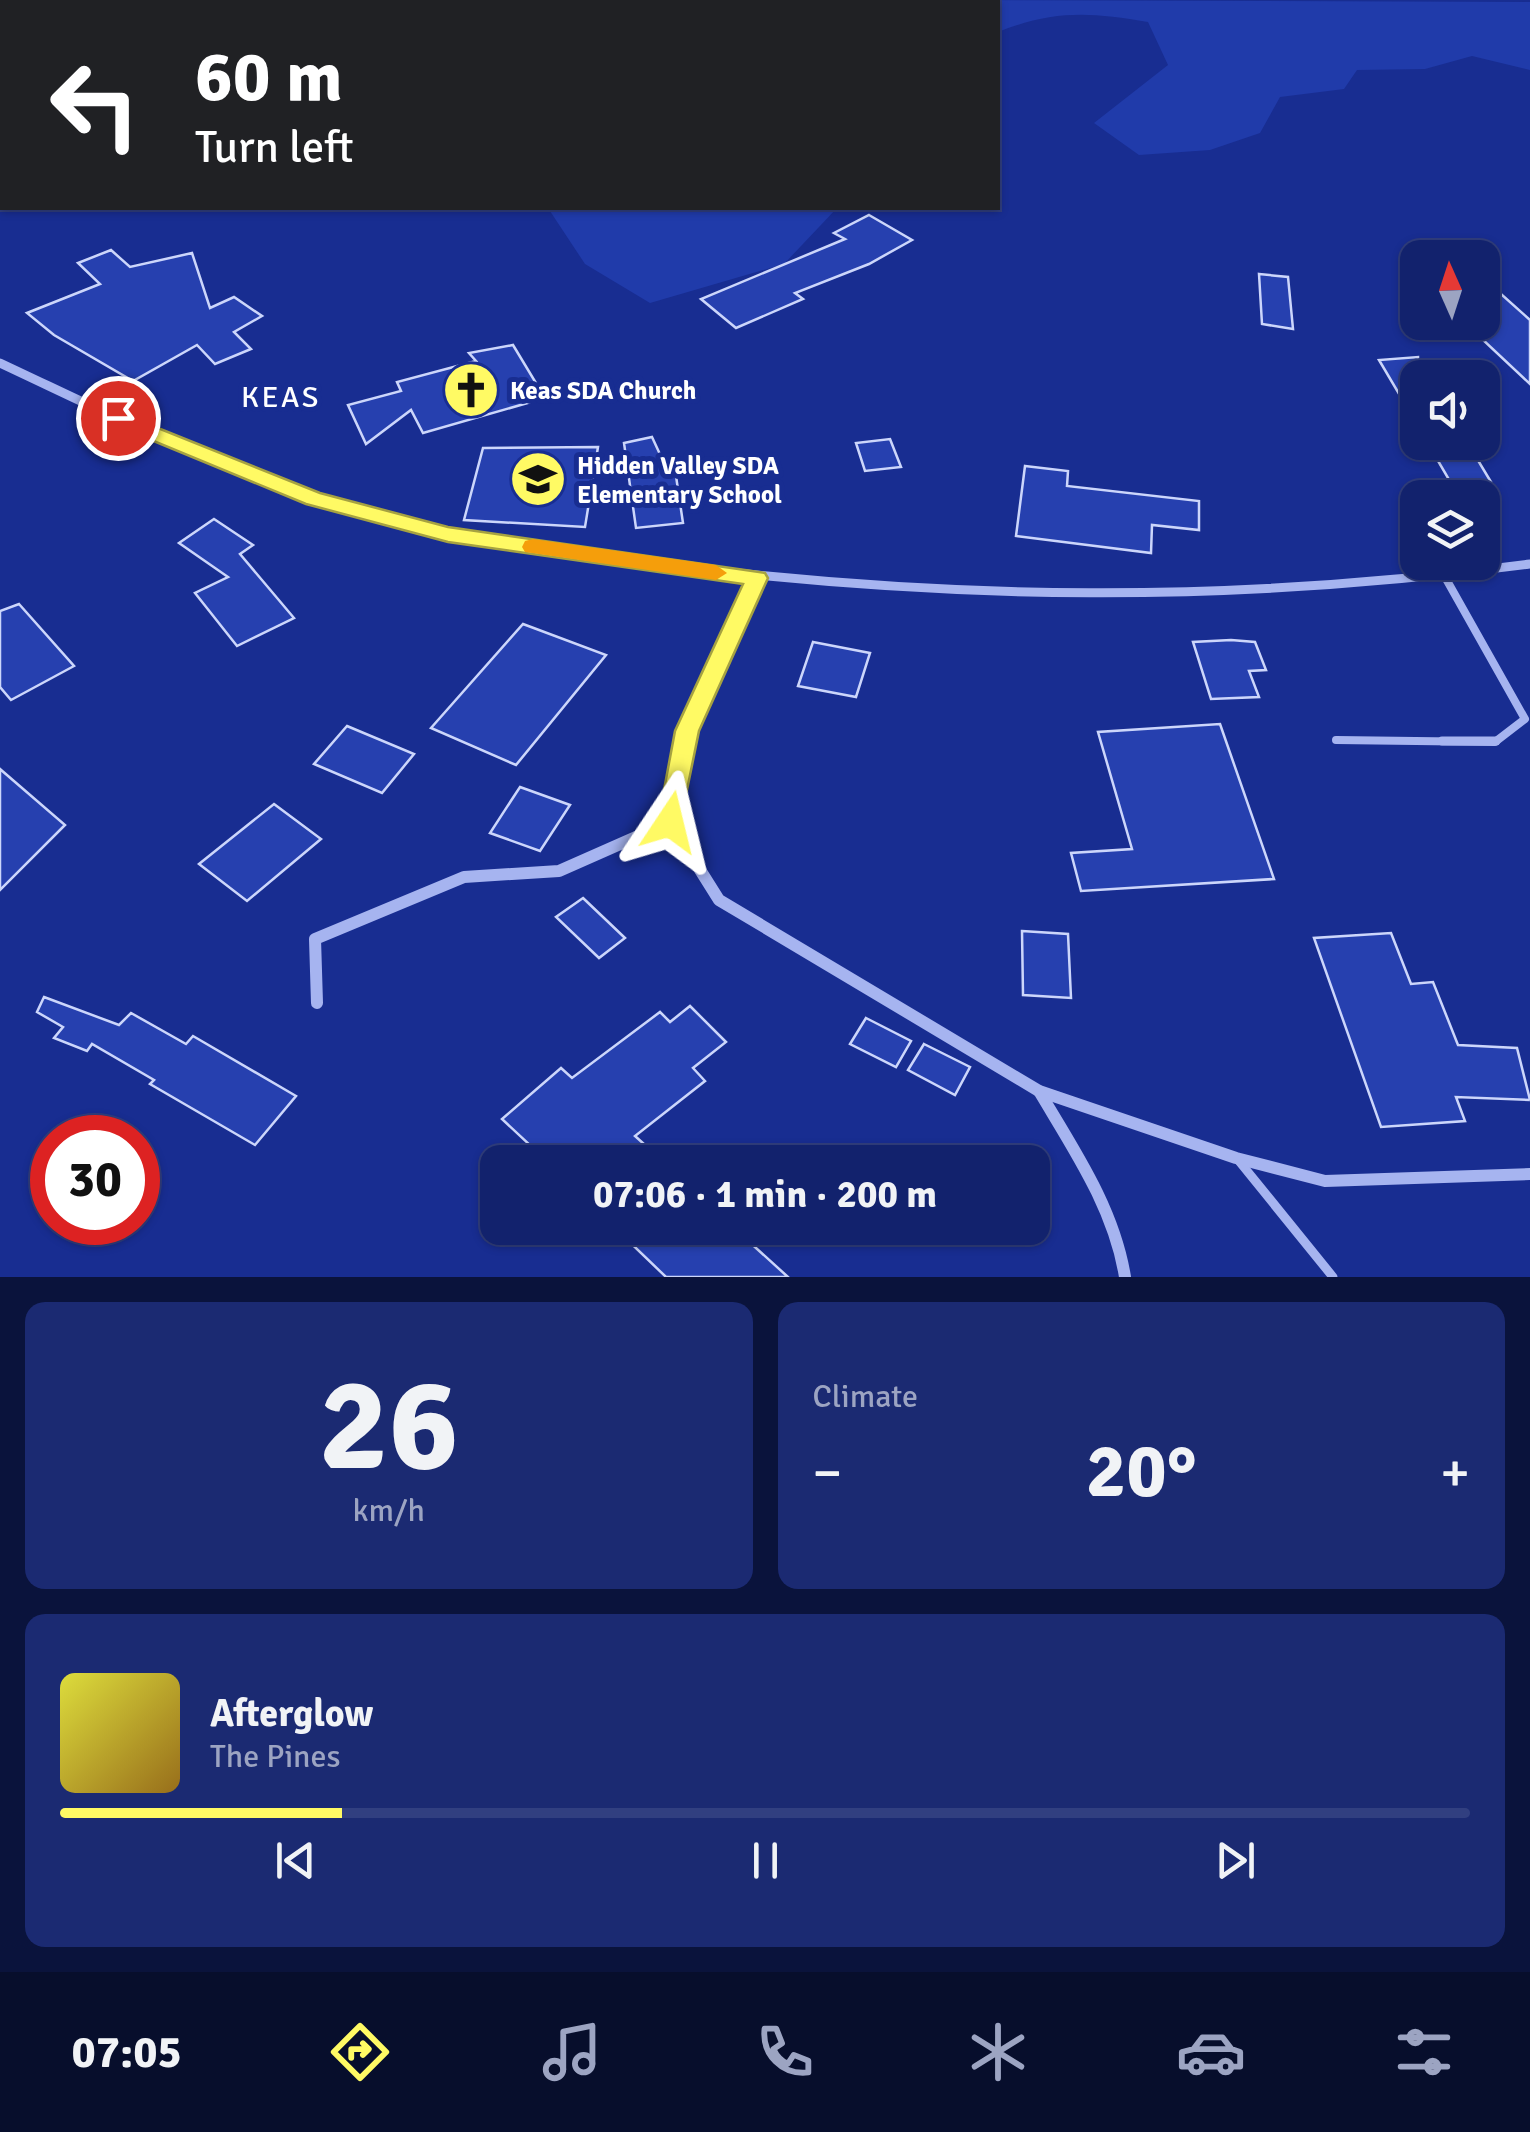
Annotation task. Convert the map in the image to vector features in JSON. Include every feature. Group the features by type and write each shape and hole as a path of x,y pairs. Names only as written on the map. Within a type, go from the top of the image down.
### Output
{"street":[{"path":"0,363 147,432 313,498 448,534 757,578 1024,596 1272,594 1414,580"},
{"path":"1500,569 1530,564"},
{"path":"757,578 687,731 670,822 719,900 1039,1090 1236,1158 1325,1181 1530,1174"},
{"path":"317,1003 315,939 464,877 559,871 670,822"},
{"path":"1039,1090 1097,1192 1124,1264 1125,1277"}],"lane":[{"path":"1336,740 1495,742 1525,718 1447,580"},
{"path":"1236,1158 1333,1277"}],"shaded area":[{"path":"1000,0 1530,2 1530,70 1472,56 1425,69 1357,70 1344,89 1280,97 1260,133 1210,150 1139,155 1094,123 1168,65 1148,22 1072,15 1000,31"},
{"path":"549,210 835,210 784,264 650,303 585,264"}],"building":[{"path":"869,215 912,240 869,264 795,293 803,299 736,328 701,299 845,239 834,233"},
{"path":"111,250 130,267 192,253 210,308 234,297 262,316 234,332 251,349 215,364 197,345 133,381 54,335 27,313 100,284 78,263"},
{"path":"1259,274 1288,277 1293,329 1262,324"},
{"path":"1500,293 1530,320 1530,384 1483,340 1500,340"},
{"name":"Keas SDA Church","path":"513,345 545,398 423,433 411,410 366,444 348,405 401,391 397,382 476,361 469,353"},
{"path":"1418,357 1400,360 1400,396 1379,360"},
{"path":"652,437 670,476 676,476 683,523 636,528 624,443"},
{"path":"890,439 901,467 865,471 856,443"},
{"path":"598,447 585,527 464,520 483,448"},
{"path":"1438,460 1478,460 1490,480 1449,480"},
{"path":"1025,466 1068,471 1067,486 1199,501 1199,530 1152,525 1151,553 1016,536"},
{"path":"214,519 253,545 240,554 294,618 237,646 195,593 228,577 179,543"},
{"path":"19,604 74,666 11,700 0,687 0,611"},
{"path":"523,624 606,655 516,765 431,728"},
{"path":"813,642 870,653 856,697 798,686"},
{"path":"1193,642 1255,642 1266,670 1249,671 1259,697 1211,699"},
{"path":"1220,724 1274,879 1081,891 1071,853 1132,849 1098,732"},
{"path":"347,726 414,754 382,793 314,764"},
{"path":"0,769 65,825 0,890"},
{"path":"520,787 570,805 540,851 490,833"},
{"path":"274,804 321,839 247,901 199,864"},
{"path":"583,898 625,938 599,958 556,917"},
{"path":"1022,931 1068,934 1071,998 1023,995"},
{"path":"1391,933 1411,984 1433,982 1458,1045 1517,1048 1530,1100 1456,1097 1465,1121 1381,1127 1314,938"},
{"path":"44,997 119,1025 131,1013 186,1044 193,1036 296,1096 255,1145 150,1084 154,1080 92,1044 87,1051 54,1038 63,1027 37,1012"},
{"path":"690,1006 726,1042 693,1068 705,1081 635,1136 645,1145 530,1145 502,1119 561,1068 572,1078 660,1012 670,1022"},
{"path":"866,1018 911,1041 896,1067 850,1044"},
{"path":"924,1044 970,1067 955,1095 908,1070"},
{"path":"633,1245 753,1245 788,1277 666,1277"}],"slow traffic":[{"path":"533,547 716,573"}],"place":[{"name":"Keas SDA Church","path":"471,390"},
{"name":"Hidden Valley SDA Elementary School","path":"538,479"}],"district":[{"name":"KEAS","path":"281,397"}],"route":[{"path":"118,418 313,498 448,534 757,578 687,731 670,822"}]}
